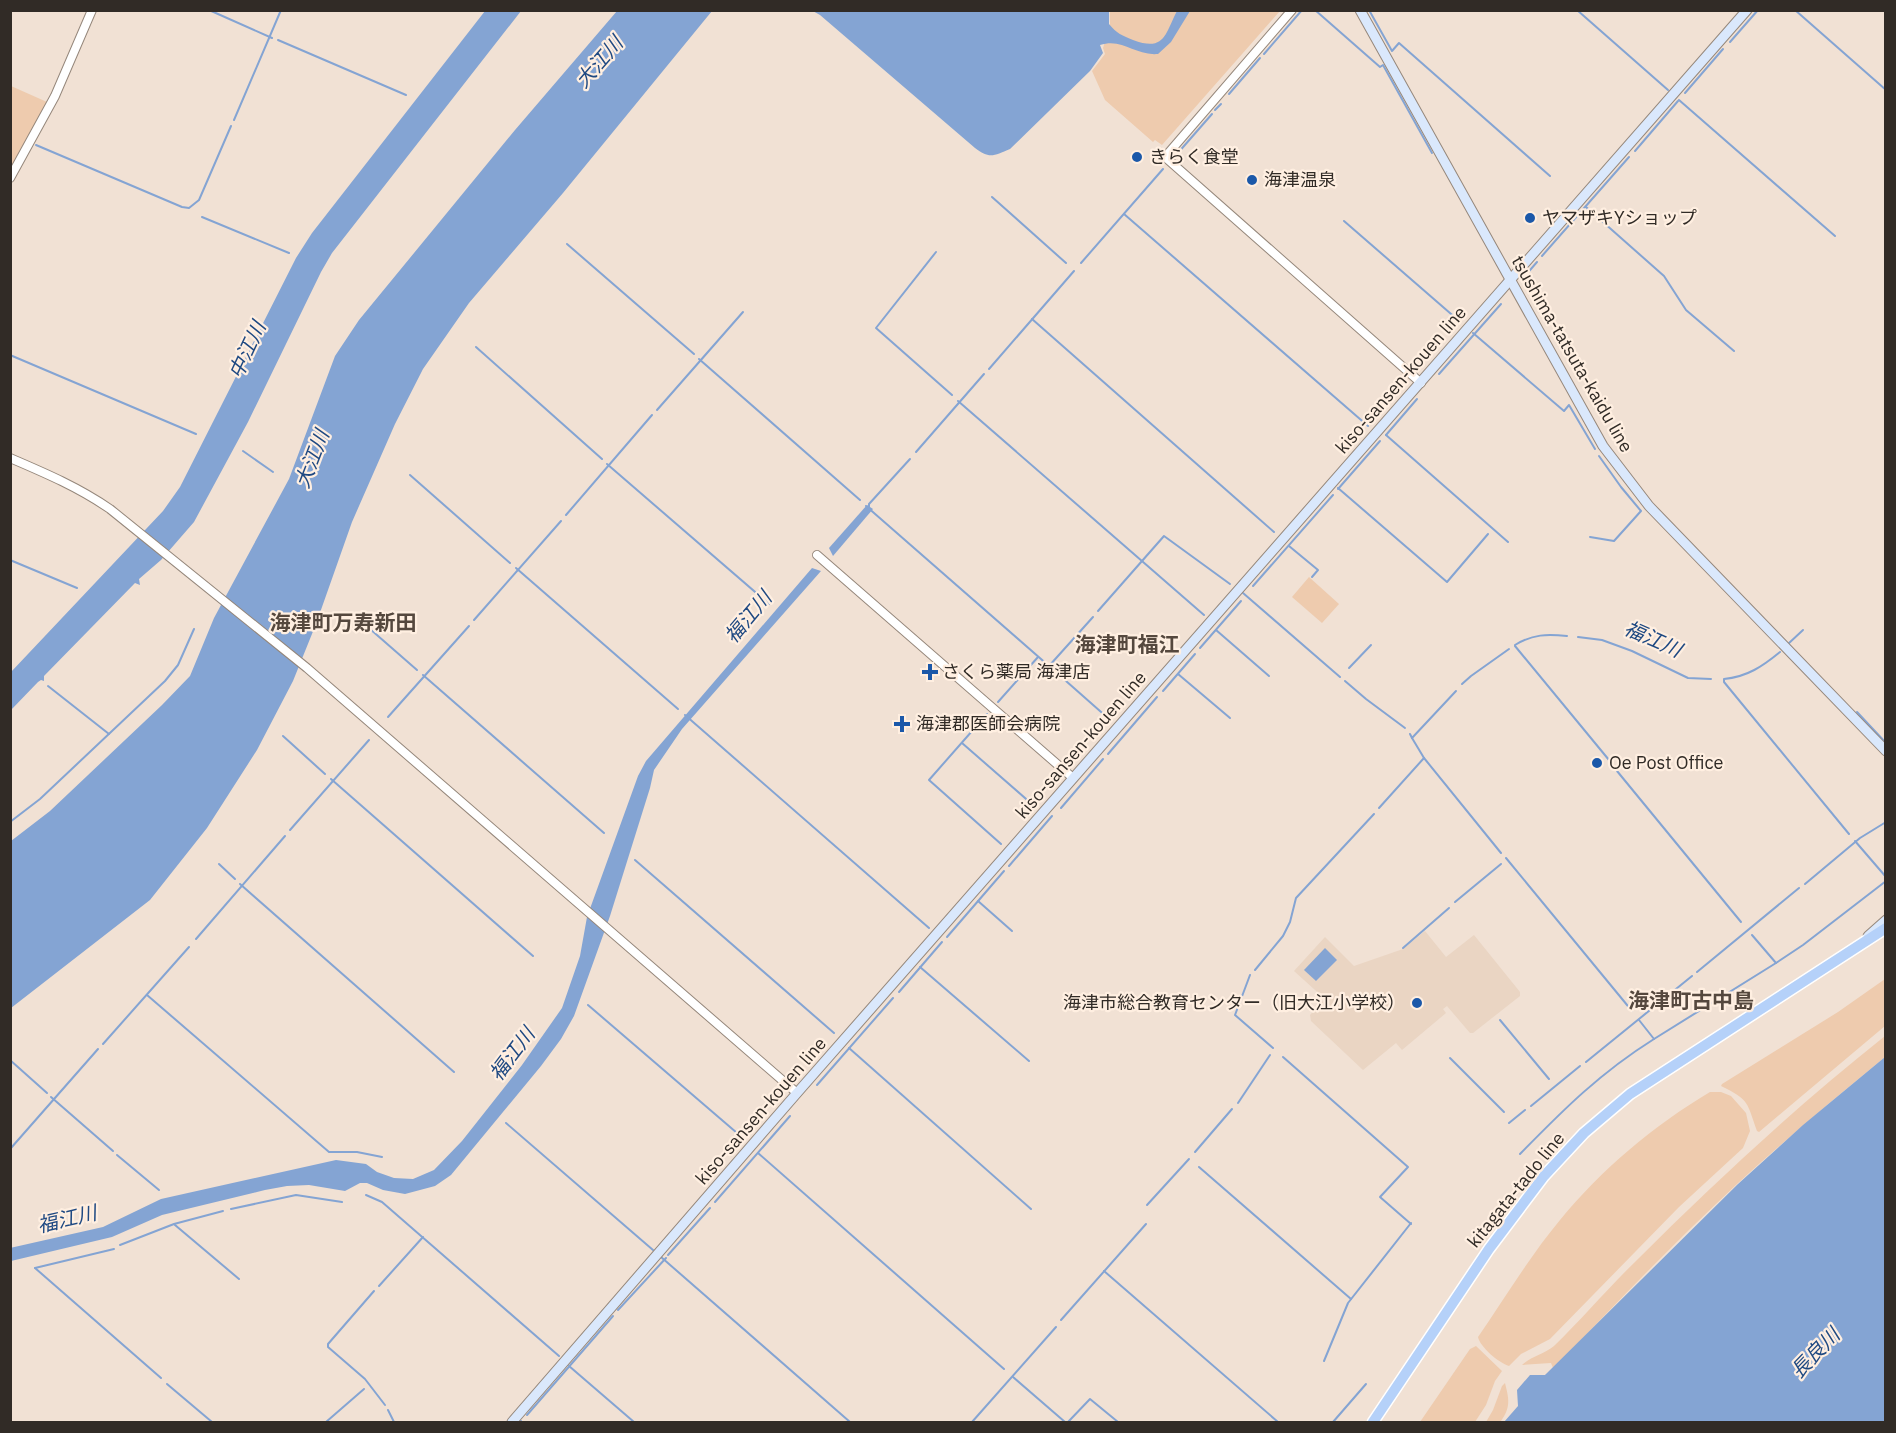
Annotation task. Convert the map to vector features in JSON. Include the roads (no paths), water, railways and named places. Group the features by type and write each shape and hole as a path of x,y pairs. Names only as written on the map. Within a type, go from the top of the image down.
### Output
{"main road":[{"name":"tsushima-tatsuta-kaidu line","path":"1360,10 1603,446 1649,506 1886,751"},
{"name":"kiso-sansen-kouen line","path":"512,1422 797,1093 1748,10"},
{"path":"1857,948 1886,920"},
{"name":"kitagata-tado line","path":"1373,1422 1489,1249 1544,1176 1584,1133 1639,1088 1886,928"}],"street":[{"path":"10,178 55,96 92,10"},
{"path":"1292,10 1165,157 1421,383"},
{"path":"10,458 87,493 307,668 797,1093"},
{"path":"817,555 1074,778"}],"water":[{"path":"811,10 1109,11 1109,24 1117,32 1133,40 1152,44 1163,39 1177,11 1190,11 1171,42 1158,54 1142,52 1123,45 1108,43 1100,45 1103,53 1090,71 1010,149 988,155 975,148 820,15"},
{"path":"485,11 521,11 332,253 248,422 194,522 161,560 139,579 140,585 135,583 44,676 44,681 38,682 11,710 11,672 163,511 180,487 296,258 312,233"},
{"name":"大江川","path":"617,11 712,11 563,193 469,303 423,369 395,424 352,522 293,681 257,750 207,828 150,900 11,1008 11,841 50,811 190,676 214,618 289,479 335,356 359,320 515,130"},
{"path":"867,505 873,509 833,556 829,548"},
{"path":"812,568 821,571 682,729 654,770 610,916 574,1016 561,1039 541,1066 451,1175 435,1186 405,1194 383,1190 367,1183 360,1183 345,1191 309,1185 265,1190 162,1215 112,1237 11,1261 10,1248 103,1227 161,1199 336,1160 366,1164 377,1172 394,1178 413,1179 434,1170 462,1141 522,1065 562,1008 580,956 587,917 638,776 646,761"},
{"path":"1325,948 1337,960 1316,981 1304,970"},
{"name":"長良川","path":"1885,1057 1885,1422 1504,1422 1518,1406 1517,1390 1530,1375 1545,1375 1738,1184 1803,1125"}],"waterway":[{"path":"209,10 272,38"},
{"path":"234,120 281,10"},
{"path":"1264,54 1302,10"},
{"path":"1315,10 1380,67 1383,65 1432,153"},
{"path":"1369,10 1392,51 1399,43 1550,176"},
{"path":"1577,10 1668,90"},
{"path":"1730,42 1758,10"},
{"path":"1795,10 1886,90"},
{"path":"278,40 406,95"},
{"path":"1685,93 1723,49"},
{"path":"1229,94 1260,58"},
{"path":"1679,100 1835,236"},
{"path":"1635,151 1678,101"},
{"path":"1215,110 1221,104"},
{"path":"1177,154 1212,114"},
{"path":"36,145 189,208 199,200 231,126"},
{"path":"1542,256 1629,157"},
{"path":"1081,263 1163,169"},
{"path":"992,197 1066,263"},
{"path":"1586,207 1664,276 1686,310 1734,351"},
{"path":"1124,214 1368,426"},
{"path":"202,217 289,253"},
{"path":"1344,221 1458,320"},
{"path":"567,244 694,354"},
{"path":"936,252 876,328 952,395"},
{"path":"1524,277 1537,262"},
{"path":"989,369 1074,271"},
{"path":"1439,374 1501,304"},
{"path":"657,410 743,312"},
{"path":"1032,319 1274,532"},
{"path":"1473,333 1564,411 1569,405 1595,449"},
{"path":"476,347 602,459"},
{"path":"10,355 196,434"},
{"path":"699,359 860,500"},
{"path":"916,452 984,374"},
{"path":"1386,435 1417,399"},
{"path":"958,401 1204,615"},
{"path":"566,515 652,415"},
{"path":"1386,435 1508,542"},
{"path":"1338,489 1380,441"},
{"path":"243,451 273,472"},
{"path":"1590,537 1614,541 1641,511 1599,456"},
{"path":"869,507 869,504 910,459"},
{"path":"607,464 769,604"},
{"path":"410,475 510,563"},
{"path":"1338,488 1447,582 1488,534"},
{"path":"1253,586 1333,495"},
{"name":"福江川","path":"866,506 1049,666 1093,617"},
{"path":"474,620 561,521"},
{"name":"福江川","path":"1098,611 1164,536 1230,584"},
{"path":"1289,546 1318,570 1312,577"},
{"path":"10,560 77,588"},
{"path":"516,568 678,709"},
{"name":"福江川","path":"1243,593 1340,677"},
{"path":"1200,648 1241,601"},
{"path":"354,615 417,670"},
{"path":"388,717 469,626"},
{"path":"10,822 40,799 165,681 178,665 194,629"},
{"path":"1216,630 1269,676"},
{"name":"福江川","path":"1788,644 1803,630"},
{"name":"福江川","path":"1515,645 1540,636 1567,636"},
{"name":"福江川","path":"1578,637 1602,640 1632,651 1688,678 1711,679"},
{"path":"1349,668 1371,645"},
{"path":"1515,646 1609,760"},
{"name":"福江川","path":"1462,684 1509,649"},
{"path":"1780,652 1754,670 1724,679 1724,682 1849,834"},
{"path":"1163,691 1195,654"},
{"path":"998,702 1038,657"},
{"path":"1049,666 1109,719"},
{"path":"1178,674 1230,718"},
{"path":"423,675 604,833"},
{"name":"福江川","path":"1345,681 1405,728"},
{"path":"48,686 109,734"},
{"name":"福江川","path":"1410,734 1412,738 1456,691"},
{"path":"1108,754 1157,697"},
{"path":"1857,712 1886,743"},
{"path":"987,714 929,780 1001,844"},
{"path":"685,715 929,928"},
{"path":"283,736 325,774"},
{"path":"1412,738 1424,758 1501,853"},
{"path":"290,830 369,740"},
{"path":"962,743 1033,805"},
{"path":"1379,808 1424,758"},
{"path":"1061,808 1103,759"},
{"path":"1617,771 1741,922"},
{"path":"331,779 533,956"},
{"path":"1255,970 1283,936 1290,922 1296,898 1374,814"},
{"path":"1009,866 1052,816"},
{"path":"1805,884 1860,838 1886,822"},
{"path":"196,939 285,836"},
{"path":"1855,841 1886,877"},
{"path":"1506,858 1632,1011"},
{"path":"635,860 834,1033"},
{"path":"219,864 235,879"},
{"path":"1455,902 1501,864"},
{"path":"947,937 1004,871"},
{"path":"1776,963 1886,881"},
{"path":"240,884 454,1072"},
{"path":"1697,972 1799,888"},
{"path":"978,901 1012,931"},
{"path":"1403,948 1449,908"},
{"path":"1654,1039 1776,963 1752,935"},
{"path":"899,992 942,942"},
{"path":"103,1044 189,947"},
{"path":"920,967 1029,1061"},
{"path":"1250,975 1235,1015 1273,1048"},
{"path":"1586,1062 1692,976"},
{"path":"147,995 329,1152 357,1152 382,1157"},
{"path":"817,1085 893,998"},
{"path":"588,1005 744,1139"},
{"path":"1500,1020 1549,1079"},
{"path":"1520,1154 1583,1092 1616,1065 1654,1039 1639,1020"},
{"path":"849,1048 1031,1209"},
{"path":"11,1148 98,1049"},
{"path":"1238,1103 1270,1055"},
{"path":"1283,1057 1408,1167 1380,1197 1411,1224"},
{"path":"1450,1058 1504,1112"},
{"path":"10,1060 47,1093"},
{"path":"1531,1106 1580,1066"},
{"path":"51,1097 113,1151"},
{"path":"1195,1152 1232,1109"},
{"path":"1509,1123 1525,1110"},
{"path":"715,1202 790,1116"},
{"path":"506,1123 653,1250"},
{"path":"758,1153 1004,1369"},
{"path":"117,1155 159,1190"},
{"path":"1147,1205 1189,1159"},
{"path":"1199,1167 1351,1299"},
{"path":"231,1209 296,1195 342,1202"},
{"path":"366,1195 382,1202 559,1356"},
{"path":"668,1255 710,1208"},
{"path":"120,1245 174,1224 223,1211"},
{"path":"1324,1361 1348,1303 1411,1223"},
{"path":"1061,1320 1146,1224"},
{"path":"175,1225 239,1279"},
{"path":"379,1286 423,1237"},
{"path":"35,1268 114,1249"},
{"path":"661,1257 850,1422"},
{"path":"618,1310 666,1258"},
{"path":"35,1268 161,1378"},
{"path":"1104,1271 1278,1422"},
{"path":"374,1291 328,1344 328,1347 365,1379 385,1405"},
{"path":"527,1415 613,1316"},
{"path":"972,1422 1056,1327"},
{"path":"569,1366 634,1422"},
{"path":"1013,1377 1065,1422"},
{"path":"167,1384 212,1422"},
{"path":"1333,1422 1366,1384"},
{"path":"326,1422 364,1389"},
{"path":"1068,1422 1090,1399 1118,1422"},
{"path":"388,1410 394,1422"}],"place":[{"name":"きらく食堂","path":"1137,157"},
{"name":"海津温泉","path":"1252,180"},
{"name":"ヤマザキYショップ","path":"1530,218"},
{"name":"さくら薬局 海津店","path":"930,672"},
{"name":"海津郡医師会病院","path":"902,724"},
{"name":"Oe Post Office","path":"1597,763"},
{"name":"海津市総合教育センター（旧大江小学校）","path":"1417,1003"}],"district":[{"name":"海津町万寿新田","path":"343,623"},
{"name":"海津町福江","path":"1127,645"},
{"name":"海津町古中島","path":"1691,1001"}],"water label":[{"name":"中江川","path":"247,350"}]}
